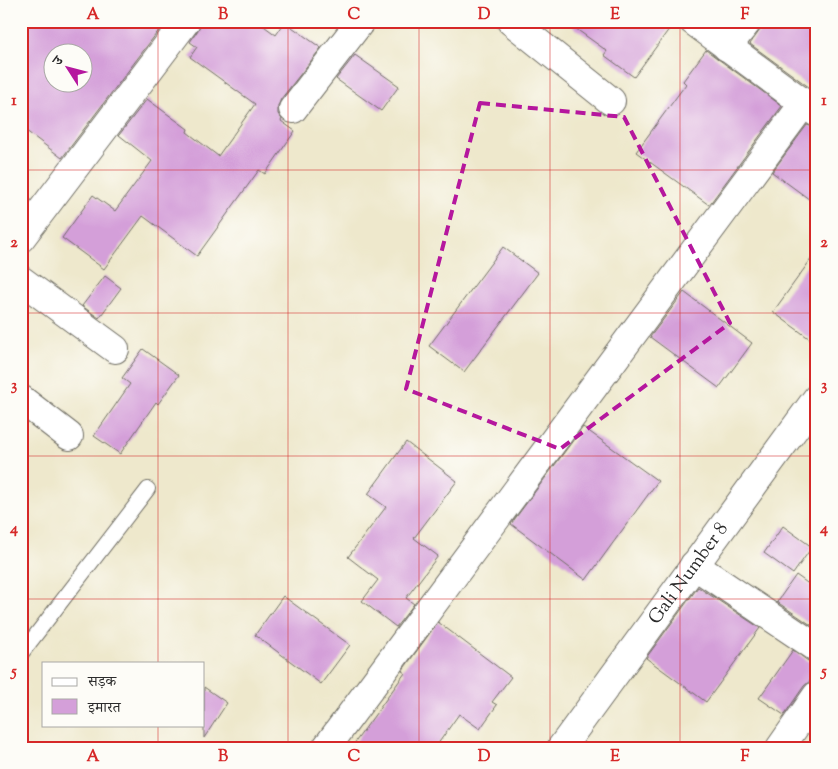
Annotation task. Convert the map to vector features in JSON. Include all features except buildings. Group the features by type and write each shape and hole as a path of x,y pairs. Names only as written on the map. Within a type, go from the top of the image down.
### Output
{"street":[{"path":"21,238 186,21"},
{"path":"293,109 362,21"},
{"path":"511,21 611,101"},
{"path":"326,748 810,108 693,21"},
{"path":"727,47 748,21"},
{"path":"21,280 115,349"},
{"name":"Gali Number 8","path":"561,748 817,398"},
{"path":"21,400 69,436"},
{"path":"694,565 817,648"},
{"path":"780,748 817,694"}],"lane":[{"path":"21,654 148,489"}],"highlighted area":[{"path":"480,103 624,117 730,323 560,449 406,389"}]}
